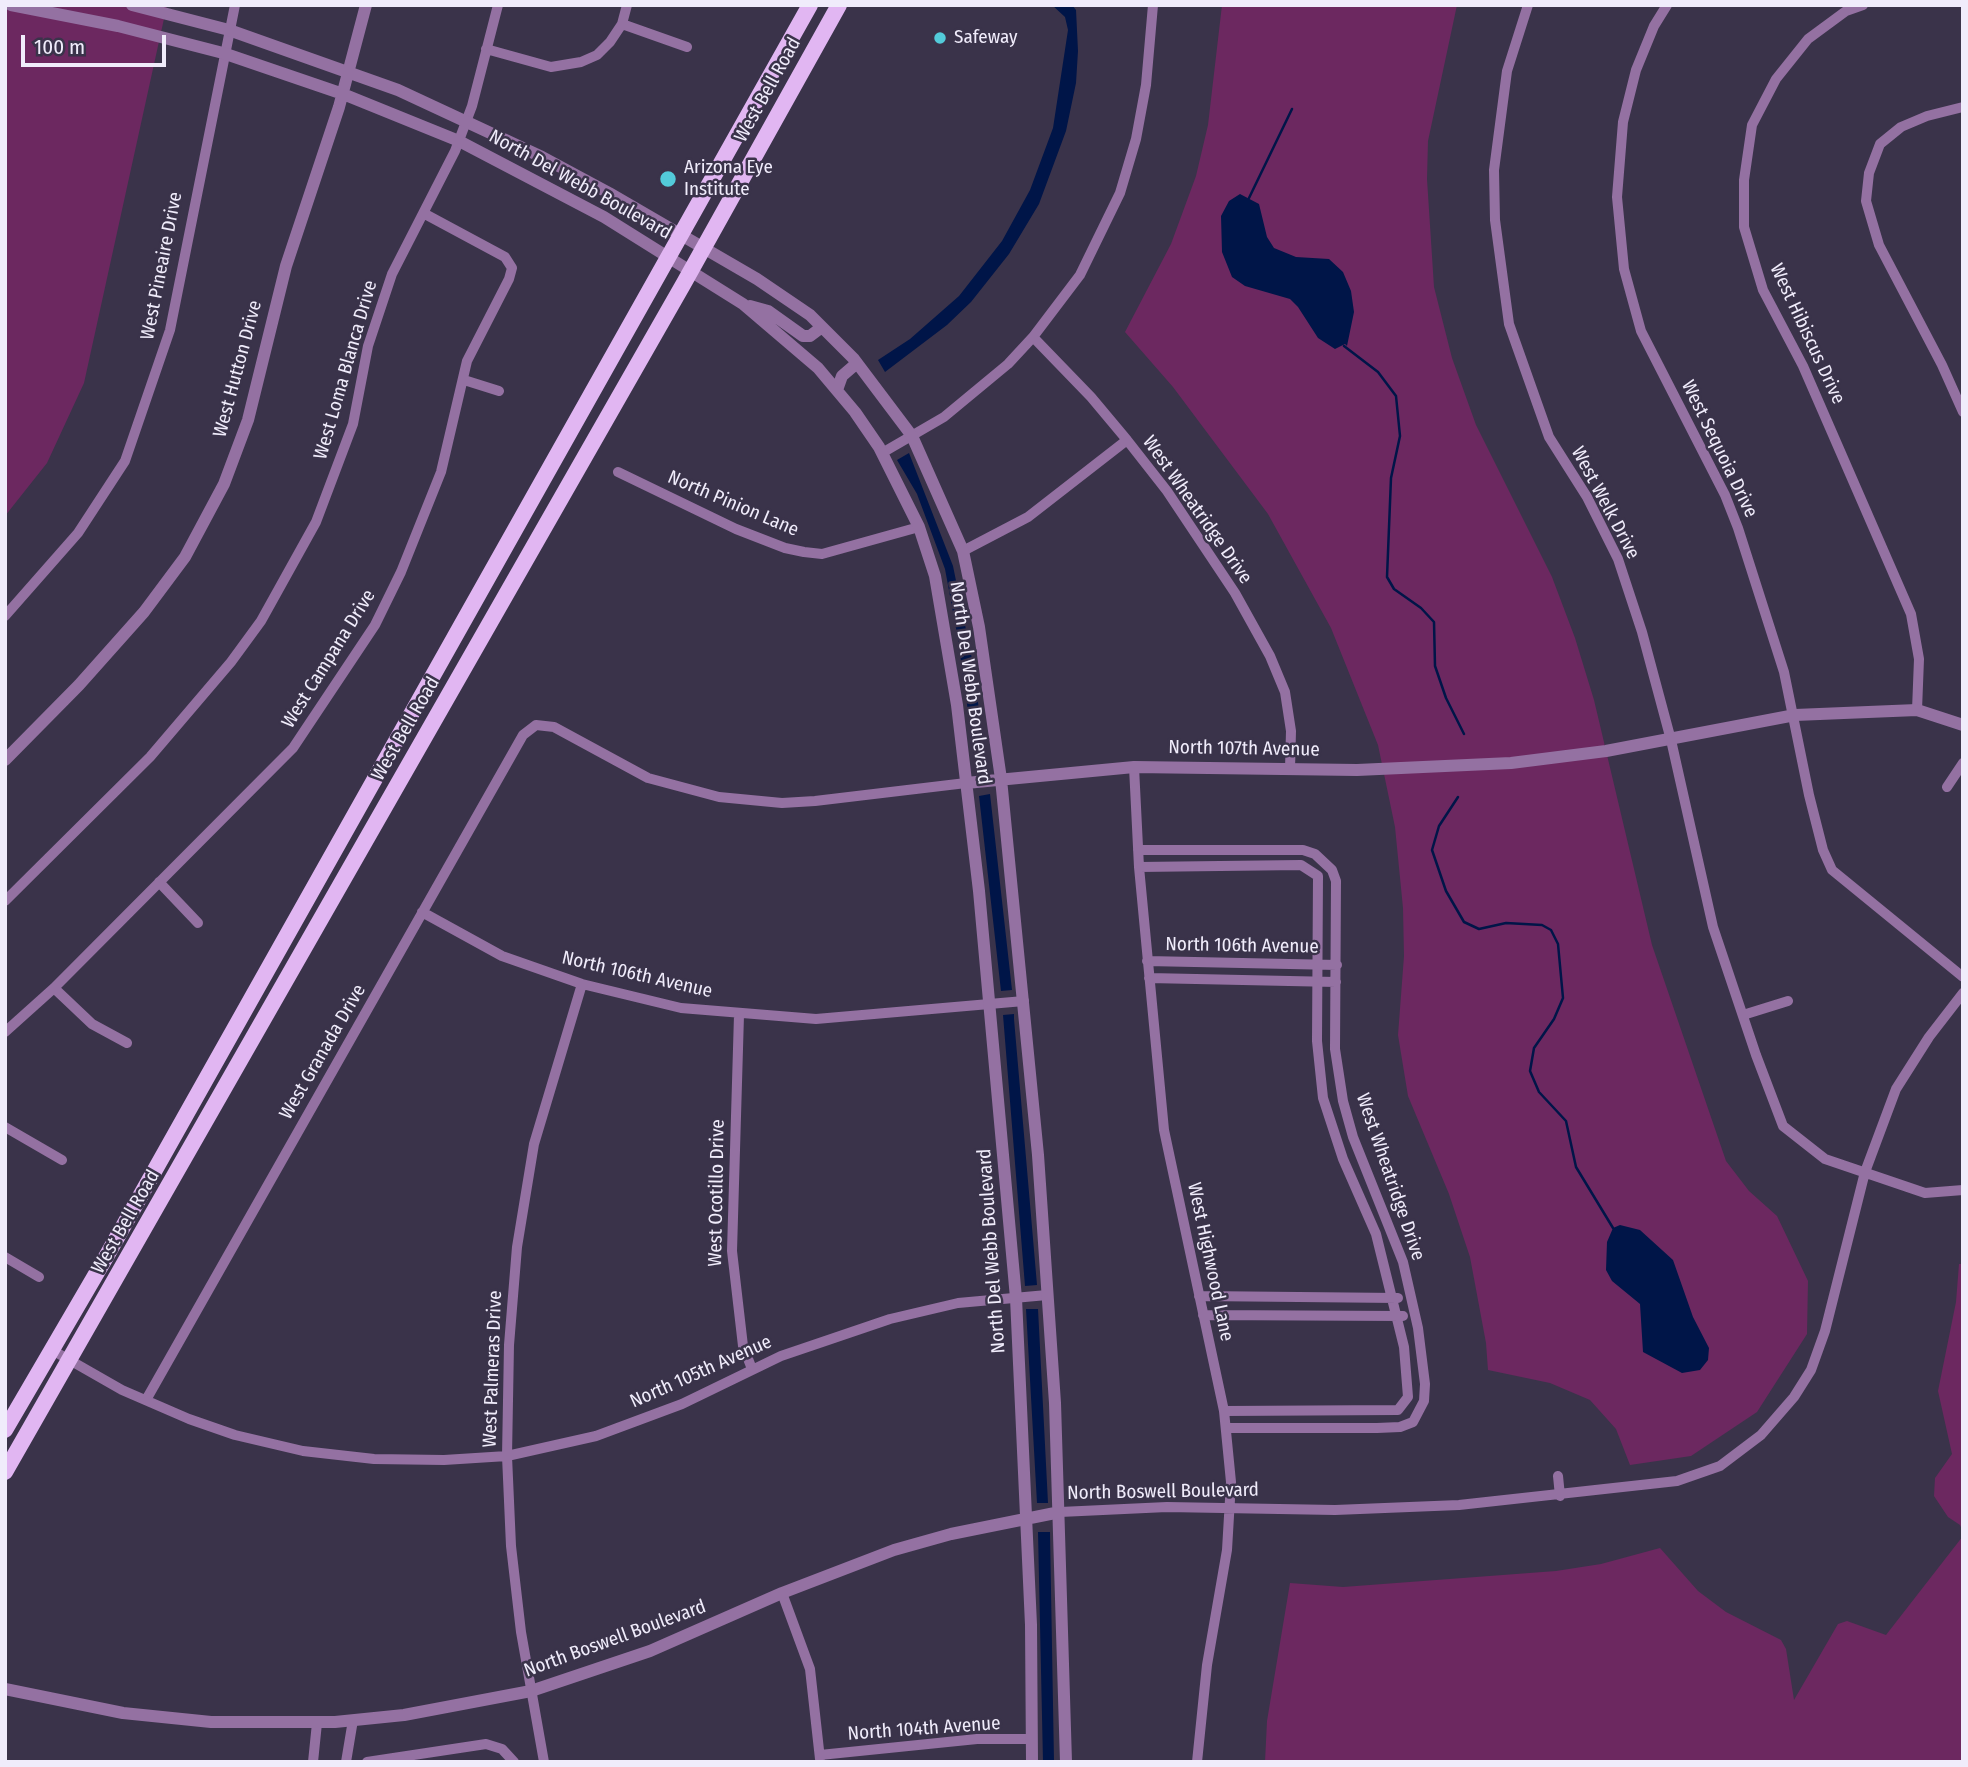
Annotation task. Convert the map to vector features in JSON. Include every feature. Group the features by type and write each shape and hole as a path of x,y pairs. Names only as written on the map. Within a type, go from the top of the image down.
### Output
{"main road":[{"path":"813,5 836,10"},
{"name":"West Bell Road","path":"5,1430 680,233 813,5"},
{"name":"West Bell Road","path":"5,1472 71,1361 690,272 836,10"}],"street":[{"name":"North Del Webb Boulevard","path":"11,5 118,26 223,53 343,94 458,141 604,217 743,304 805,355 837,390 882,453 919,527 934,576 946,632 966,783 991,1003 1016,1298 1027,1518 1032,1762"},
{"name":"North Del Webb Boulevard","path":"132,5 229,30 350,71 467,120 542,157 680,233 757,279 810,315 858,363 912,436 963,551 979,627 1001,779 1024,1001 1047,1295 1060,1513 1066,1762"},
{"name":"West Pineaire Drive","path":"5,616 78,533 125,461 170,330 223,53 235,5"},
{"name":"West Hutton Drive","path":"5,760 79,685 144,612 185,557 224,484 248,420 286,266 343,94 366,5"},
{"name":"West Loma Blanca Drive","path":"5,901 150,757 231,662 261,621 316,522 353,424 368,346 392,274 425,214 467,120 498,5"},
{"path":"486,49 551,67 564,67 597,55 622,24 627,5"},
{"path":"882,453 966,400 1034,337 1080,275 1120,193 1142,113 1153,5"},
{"name":"West Welk Drive","path":"1528,5 1507,71 1494,170 1494,220 1504,300 1533,397 1549,436 1587,497 1618,559 1642,632 1671,740 1713,927 1783,1126 1825,1159 1925,1193 1963,1189"},
{"name":"West Sequoia Drive","path":"1667,5 1654,26 1636,70 1623,122 1617,197 1624,269 1641,331 1725,495 1765,604 1795,715 1809,795 1823,850 1832,870 1963,977"},
{"name":"West Hibiscus Drive","path":"1863,5 1846,11 1808,39 1776,79 1752,125 1744,180 1744,228 1763,290 1803,366 1911,614 1919,659 1917,710"},
{"path":"622,24 687,47"},
{"path":"1963,107 1909,124 1880,144 1869,173 1866,201 1879,245 1942,365 1963,412"},
{"name":"West Campana Drive","path":"5,1032 54,988 293,748 375,625 401,572 441,472 467,361 512,268 505,257 425,214"},
{"path":"743,304 768,311 803,336 810,336 822,327"},
{"name":"West Wheatridge Drive","path":"1034,337 1127,440 1205,545 1270,656 1285,692 1289,712 1290,769"},
{"path":"837,390 842,376 858,363"},
{"path":"464,380 499,391"},
{"path":"963,551 1028,517 1127,440"},
{"name":"North Pinion Lane","path":"618,472 736,529 785,548 804,552 822,554 919,527"},
{"name":"North 107th Avenue","path":"536,724 568,733 648,778 719,797 793,803 1134,767 1290,769 1510,763 1671,740 1795,715 1917,710 1963,725"},
{"name":"West Granada Drive","path":"146,1400 523,735 536,724"},
{"path":"1947,787 1963,762"},
{"name":"West Highwood Lane","path":"1134,767 1139,867 1164,1130 1226,1428 1231,1508 1207,1665 1197,1762"},
{"name":"West Wheatridge Drive","path":"1138,850 1291,850 1315,854 1332,870 1336,881 1335,1049 1343,1101 1356,1145 1395,1240 1415,1315 1426,1384 1424,1401 1413,1422 1400,1427 1226,1428"},
{"name":"West Wheatridge Drive","path":"1139,867 1301,865 1318,876 1317,1041 1323,1098 1343,1159 1376,1234 1398,1316 1408,1397 1398,1410 1389,1413 1224,1411"},
{"path":"159,883 198,923"},
{"name":"North 106th Avenue","path":"422,912 502,956 582,984 681,1008 739,1015 836,1018 1024,1001"},
{"name":"North 106th Avenue","path":"1147,961 1337,965"},
{"name":"North 106th Avenue","path":"1149,978 1336,982"},
{"name":"West Palmeras Drive","path":"544,1762 531,1691 511,1546 507,1456 509,1345 524,1201 534,1144 582,984"},
{"path":"54,988 92,1024 127,1043"},
{"name":"North Boswell Boulevard","path":"5,1689 47,1700 164,1718 211,1722 317,1723 404,1716 531,1691 650,1651 782,1593 894,1550 951,1534 1027,1518 1060,1513 1459,1505 1560,1496 1677,1481 1720,1466 1761,1435 1794,1397 1811,1370 1825,1331 1865,1172 1896,1089 1929,1037 1963,993"},
{"path":"1743,1015 1788,1001"},
{"name":"West Ocotillo Drive","path":"739,1015 732,1251 743,1346 752,1369"},
{"path":"5,1127 62,1160"},
{"path":"5,1257 39,1277"},
{"name":"North 105th Avenue","path":"52,1350 146,1400 235,1435 303,1451 430,1460 507,1456 596,1436 682,1404 752,1369 828,1338 890,1319 958,1303 1047,1295"},
{"path":"1199,1296 1411,1299"},
{"path":"1203,1315 1415,1315"},
{"path":"1558,1476 1560,1496"},
{"path":"782,1593 810,1669 820,1758"},
{"path":"346,1762 353,1720"},
{"path":"313,1762 317,1723"},
{"name":"North 104th Avenue","path":"820,1758 977,1740 1031,1739"},
{"path":"367,1762 486,1744 502,1749 514,1762"}],"shaded area":[{"path":"5,5 167,5 84,383 47,463 5,516"},
{"path":"1222,5 1457,5 1428,141 1427,179 1434,287 1452,358 1476,425 1552,577 1575,638 1594,700 1652,945 1726,1161 1749,1191 1777,1216 1808,1281 1807,1334 1757,1412 1691,1456 1630,1465 1616,1429 1590,1400 1550,1383 1488,1370 1486,1343 1470,1257 1449,1194 1408,1096 1398,1035 1404,956 1403,908 1395,827 1378,745 1331,628 1268,514 1173,387 1125,332 1171,244 1196,176 1208,125"},
{"path":"1959,1264 1963,1264 1963,1532 1960,1525 1948,1517 1934,1496 1935,1478 1952,1454 1938,1391 1956,1302"},
{"path":"1963,1536 1963,1762 1265,1762 1267,1721 1290,1583 1343,1587 1556,1571 1601,1564 1660,1548 1698,1591 1726,1612 1781,1640 1786,1649 1794,1700 1838,1624 1847,1621 1886,1635"}],"water":[{"path":"1052,5 1072,5 1076,10 1076,83 1066,131 1039,204 1009,254 971,302 947,325 885,372 878,360 910,339 959,296 1002,241 1030,190 1053,128 1068,30 1065,17"},
{"path":"1240,194 1259,204 1267,237 1274,248 1296,257 1329,259 1343,272 1351,291 1354,312 1347,346 1345,344 1335,349 1318,338 1290,299 1245,286 1232,277 1222,252 1221,216 1229,201"},
{"path":"909,453 953,566 972,659 987,768 976,769 958,639 945,569 917,494 897,460"},
{"path":"990,794 1012,990 1001,991 979,796"},
{"path":"1014,1014 1037,1285 1025,1286 1003,1015"},
{"path":"1620,1225 1640,1230 1673,1260 1693,1317 1709,1348 1708,1360 1700,1370 1682,1373 1643,1352 1640,1304 1612,1281 1606,1270 1607,1242 1613,1228"},
{"path":"1026,1309 1038,1309 1048,1503 1037,1503"},
{"path":"1038,1532 1050,1532 1054,1762 1043,1762"}],"waterway":[{"path":"1249,198 1292,109"},
{"path":"1344,346 1378,372 1396,396 1400,436 1391,478 1387,577 1394,589 1421,608 1434,622 1435,666 1446,698 1464,734"},
{"path":"1458,797 1439,826 1432,850 1446,891 1464,922 1479,929 1506,923 1542,925 1551,930 1558,944 1563,998 1554,1019 1534,1048 1530,1071 1539,1092 1566,1121 1576,1167 1613,1228"}],"place":[{"name":"Safeway","path":"940,38"},
{"name":"Arizona Eye Institute","path":"668,179"}]}
